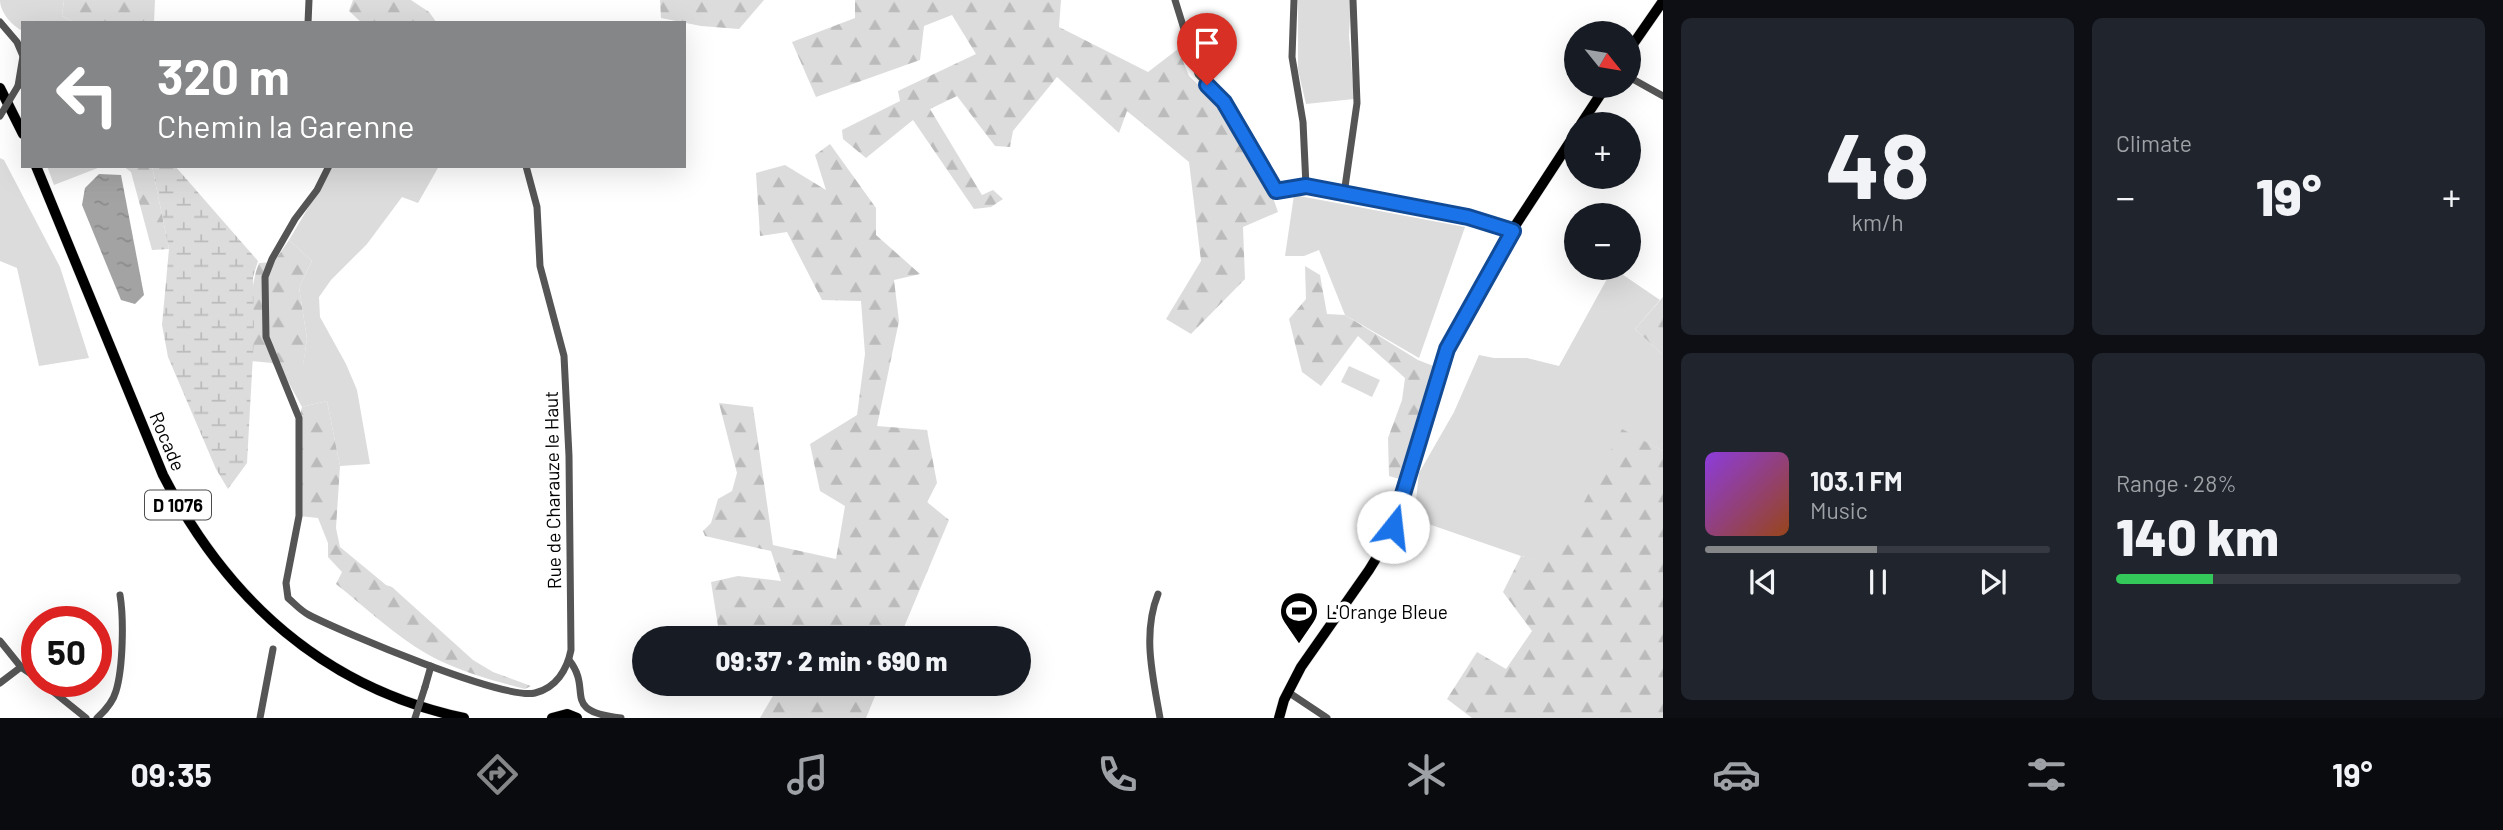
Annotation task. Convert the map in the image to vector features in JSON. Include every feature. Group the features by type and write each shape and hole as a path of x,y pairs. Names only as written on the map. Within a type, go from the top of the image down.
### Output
{"main road":[{"path":"1642,31 1663,1"},
{"path":"0,88 21,130"},
{"path":"1279,718 1287,692 1301,667 1369,570 1388,538 1447,349 1514,229 1564,151"},
{"name":"Rocade","path":"37,168 163,475 180,509 208,552 260,611 325,661 361,682 402,700 464,718"},
{"path":"552,718 567,714 577,718"}],"street":[{"path":"308,21 309,0"},
{"path":"1175,0 1198,74 1224,102 1276,191 1306,186 1468,217 1514,229"},
{"path":"1294,0 1292,57 1303,122 1306,186"},
{"path":"1342,193 1357,103 1353,0"},
{"path":"0,22 17,42 21,51"},
{"path":"0,116 18,86 21,68"},
{"path":"1642,84 1663,96"},
{"path":"328,168 317,190 295,219 265,277 266,337 299,418 299,516 286,583 288,598 306,614 431,666 513,692 533,693 555,682 569,660 578,671 580,698 586,707 594,714 621,718"},
{"name":"Rue de Charauze le Haut","path":"527,168 537,207 540,266 564,356 569,456 569,660"},
{"path":"1158,594 1148,633 1160,718"},
{"path":"97,718 111,702 117,689 122,631 120,596"},
{"path":"0,641 21,667 0,683"},
{"path":"260,718 273,649"},
{"path":"415,718 431,666"},
{"path":"1287,692 1327,718"},
{"path":"61,697 86,718"}],"green space":[{"path":"0,0 64,0 62,16 71,21 21,21 21,30 7,18"},
{"path":"64,0 155,0 154,21 71,21 62,16"},
{"path":"353,0 411,0 429,12 436,21 360,21 349,11"},
{"path":"660,0 764,0 739,29 701,26 661,18"},
{"path":"855,0 1061,0 1059,27 1148,72 1178,49 1189,76 1227,112 1271,192 1278,212 1243,227 1245,279 1191,334 1166,319 1201,261 1189,162 1127,111 1119,133 1057,77 1013,131 1010,147 995,146 957,96 930,109 982,195 993,190 1003,199 991,207 974,209 913,120 866,158 843,139 842,130 900,101 898,91 976,54 952,15 924,26 920,60 816,97 792,42 855,18"},
{"path":"1298,0 1351,0 1349,35 1354,99 1306,104 1298,70"},
{"path":"830,144 876,208 876,235 920,274 894,280 899,321 877,426 927,430 937,483 927,502 949,520 904,626 718,626 711,582 738,576 781,581 771,551 705,536 703,531 711,523 718,499 732,491 737,473 719,403 753,407 773,545 836,559 845,506 820,491 810,444 857,415 865,354 861,301 822,300 787,232 760,236 756,173 785,165 826,190 815,155"},
{"path":"0,158 4,160 60,267 89,358 39,366 17,268 0,261"},
{"path":"48,168 98,168 54,185"},
{"path":"126,168 152,168 169,249 152,250 131,172"},
{"path":"152,168 177,168 258,261 253,277 254,336 247,463 228,489 216,469 168,357 162,325 169,249"},
{"path":"332,168 438,168 418,203 402,197 367,244 331,280 319,297 320,317 357,390 370,464 340,466 327,401 302,407 284,374 303,365 307,339 299,287 312,261 289,240"},
{"path":"1294,195 1465,227 1419,358 1345,315 1319,250 1304,256 1285,256"},
{"path":"289,240 312,261 299,287 307,339 303,366 284,374 272,363 250,361 252,298 259,263 274,262"},
{"path":"1305,266 1320,275 1327,314 1345,315 1418,360 1436,367 1406,481 1389,476 1388,438 1402,400 1405,378 1358,336 1321,386 1302,372 1289,319 1306,299"},
{"path":"1606,280 1631,280 1660,300 1635,329 1663,355 1663,451 1622,430 1553,563 1521,556 1414,519 1419,473 1454,412 1479,355 1527,358 1559,366"},
{"path":"1663,297 1663,355 1635,329"},
{"path":"1349,366 1380,380 1372,397 1341,382"},
{"path":"327,401 340,466 336,528 340,547 392,587 473,660 493,672 531,686 525,689 438,660 403,638 336,584 342,572 328,557 328,543 318,518 299,516 299,418 302,407"},
{"path":"1622,429 1663,451 1663,718 1472,718 1447,699 1477,652 1506,669 1532,631 1503,592 1521,556 1553,562"},
{"path":"773,696 875,696 866,718 760,718"}],"water":[{"path":"99,174 121,175 144,295 135,304 121,300 82,205 85,188"}],"place":[{"name":"L'Orange Bleue","path":"1299,645"}],"route":[{"path":"1207,85 1224,102 1276,191 1306,186 1367,199 1413,205 1468,217 1513,231 1447,349 1393,527"}]}
